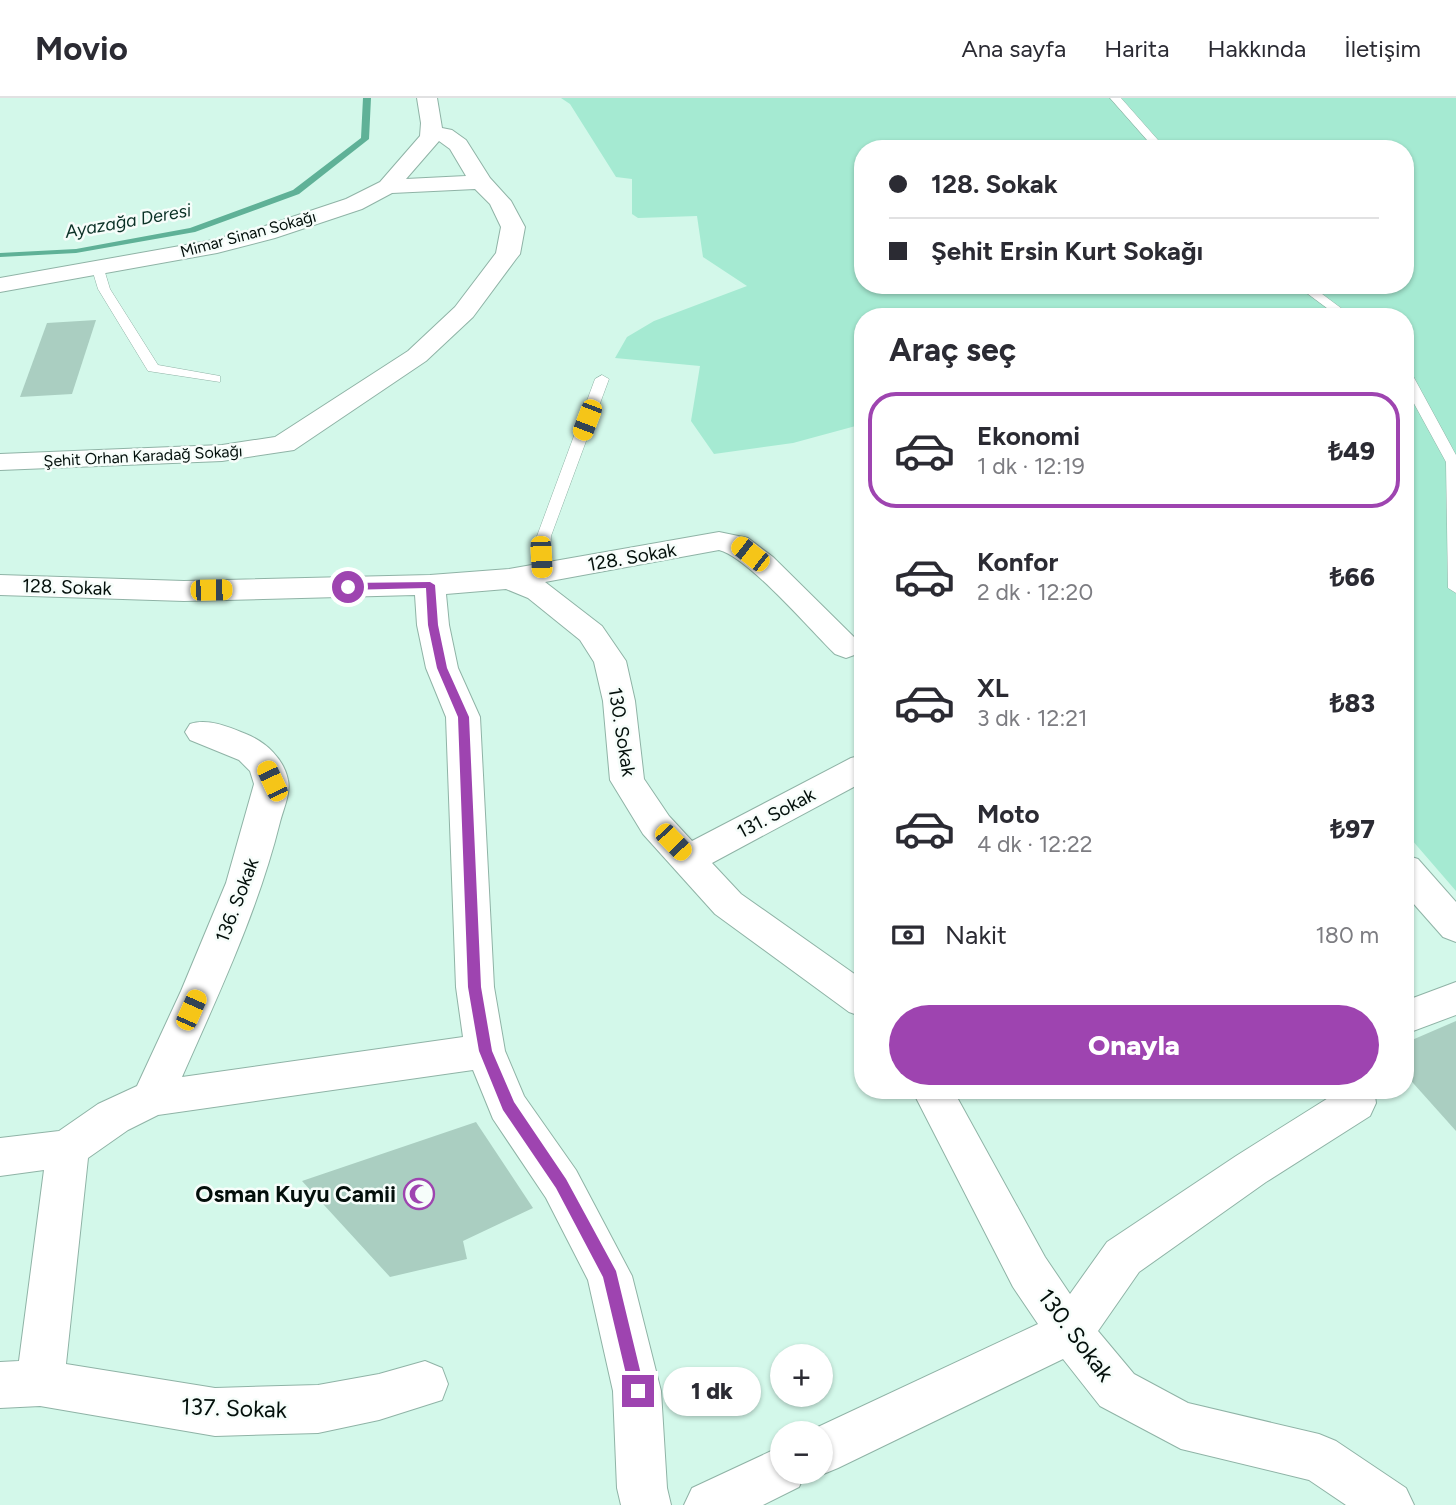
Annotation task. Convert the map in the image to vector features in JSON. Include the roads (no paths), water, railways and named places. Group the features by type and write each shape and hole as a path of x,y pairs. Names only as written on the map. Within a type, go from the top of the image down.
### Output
{"street":[{"path":"427,98 432,133"},
{"name":"Şehit Orhan Karadağ Sokağı","path":"0,462 222,453 284,444 417,356 464,312 508,254 513,227 500,201 481,182 458,145 444,135 432,133"},
{"name":"Mimar Sinan Sokağı","path":"0,285 209,248 267,233 354,204 388,187 432,133"},
{"path":"388,187 481,182"},
{"name":"128. Sokak","path":"0,585 184,591 430,585 509,579 719,541 737,545 762,564 846,647"},
{"name":"130. Sokak","path":"509,579 539,591 591,633 610,662 619,702 627,780 656,825 729,904 854,994"},
{"path":"430,585 433,625 442,668 463,717 475,987 485,1051 508,1106 561,1184 610,1276 638,1391 642,1488 646,1505"},
{"name":"136. Sokak","path":"152,1098 235,909 257,848 272,781 261,757 242,746 202,732"},
{"name":"131. Sokak","path":"689,859 854,772"},
{"path":"1414,879 1456,927"},
{"path":"1414,1014 1456,998"},
{"path":"0,1157 68,1148 113,1117 152,1098 485,1051"},
{"name":"130. Sokak","path":"937,1099 1029,1272 1070,1332 1117,1390 1181,1425 1318,1458 1389,1505"},
{"path":"833,1445 1070,1332 1123,1257 1355,1102 1354,1099"},
{"path":"20,1384 68,1148"},
{"name":"137. Sokak","path":"20,1384 215,1412 318,1409 379,1397 425,1384"},
{"path":"709,1505 770,1476"}],"lane":[{"path":"1115,98 1153,140"},
{"path":"98,269 104,289 153,368 215,379"},
{"path":"1315,294 1334,308"},
{"path":"541,573 544,536 603,379"},
{"path":"1414,391 1453,463 1456,588"}],"waterway":[{"name":"Ayazağa Deresi","path":"0,255 76,251 192,230 296,192 365,139 367,98"}],"place":[{"name":"Osman Kuyu Camii","path":"419,1194"}]}
